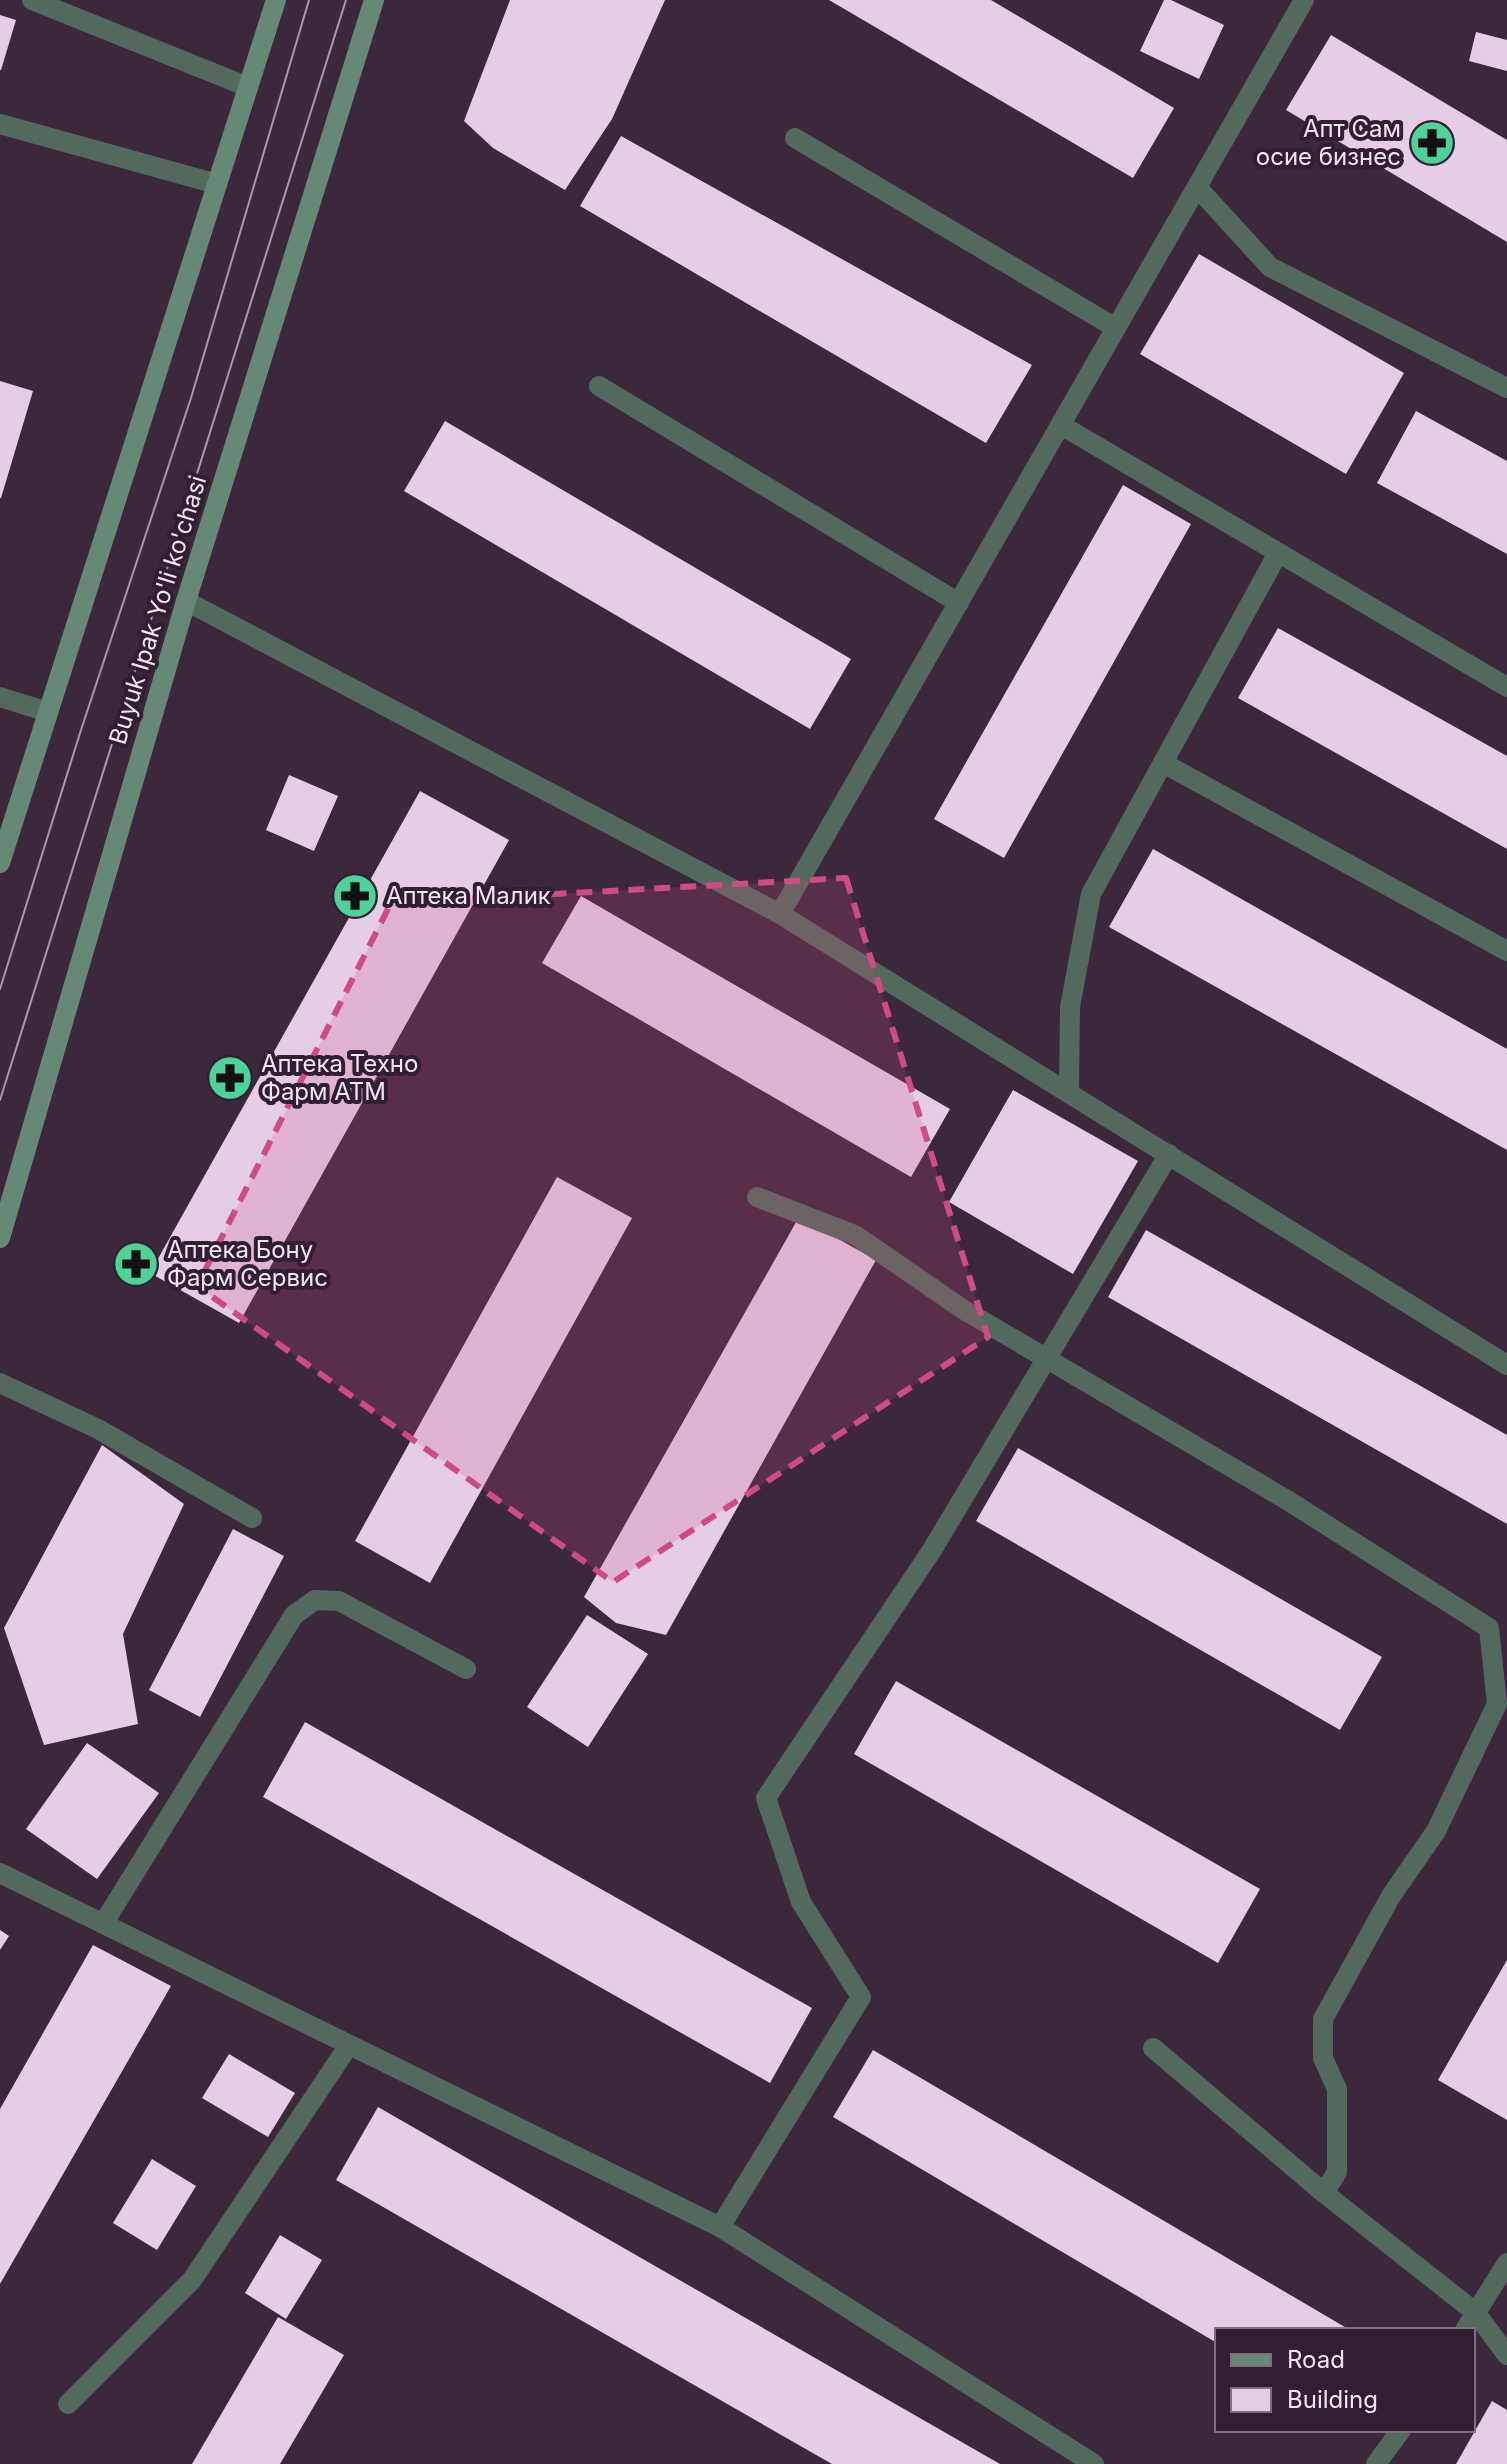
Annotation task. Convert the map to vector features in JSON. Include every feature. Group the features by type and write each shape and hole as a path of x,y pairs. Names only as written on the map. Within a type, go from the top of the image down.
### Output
{"main road":[{"path":"0,863 276,0"},
{"name":"Buyuk Ipak Yo'li ko'chasi","path":"0,1238 186,601 374,0"}],"street":[{"path":"32,0 248,87"},
{"path":"780,914 1304,0"},
{"path":"0,124 217,184"},
{"path":"795,138 1116,328"},
{"path":"1197,187 1270,267 1507,388"},
{"path":"599,386 959,603"},
{"path":"1061,425 1507,687"},
{"path":"1069,1091 1070,1007 1091,894 1278,553"},
{"path":"186,601 780,914 1507,1365"},
{"path":"0,697 48,712"},
{"path":"1163,763 1507,951"},
{"path":"720,2227 861,1997 801,1902 766,1798 932,1550 1169,1154"},
{"path":"757,1197 855,1235 964,1310 1287,1500 1489,1628 1497,1704 1436,1831 1391,1896 1323,2019 1323,2058 1337,2089 1337,2172 1324,2193"},
{"path":"0,1383 98,1429 252,1518"},
{"path":"103,1924 294,1615 315,1600 339,1601 466,1669"},
{"path":"0,1873 720,2227 1094,2464"},
{"path":"68,2404 192,2280 349,2045"},
{"path":"1153,2048 1324,2193 1507,2355"},
{"path":"1470,2321 1507,2263"},
{"path":"1376,2464 1400,2432"}],"highlighted area":[{"path":"846,878 988,1337 613,1582 197,1286 391,903"}],"building":[{"path":"510,0 665,0 612,119 565,190 493,148 464,121"},
{"path":"829,0 991,0 1174,108 1133,178"},
{"path":"1164,0 1171,0 1224,25 1199,79 1140,51"},
{"path":"0,15 16,20 1,70 0,70"},
{"path":"1476,32 1507,40 1507,71 1469,61"},
{"path":"1331,35 1507,140 1507,242 1286,110"},
{"path":"621,136 1032,365 986,443 580,206"},
{"path":"1199,254 1404,373 1346,474 1140,354"},
{"path":"0,381 33,391 1,498 0,498"},
{"path":"1416,411 1507,461 1507,554 1377,483"},
{"path":"445,421 851,659 810,729 404,491"},
{"path":"1123,485 1191,524 1004,858 934,819"},
{"path":"1278,628 1507,756 1507,849 1238,698"},
{"path":"289,775 338,796 314,851 266,830"},
{"path":"420,791 509,840 239,1323 150,1273"},
{"path":"1153,849 1507,1049 1507,1150 1109,927"},
{"path":"581,896 950,1109 911,1177 542,963"},
{"path":"1013,1090 1138,1161 1073,1274 949,1202"},
{"path":"557,1177 632,1218 430,1583 355,1541"},
{"path":"799,1217 876,1260 666,1635 616,1623 584,1597"},
{"path":"1146,1230 1507,1435 1507,1524 1108,1297"},
{"path":"102,1445 184,1504 123,1634 138,1724 44,1745 4,1628"},
{"path":"1018,1448 1382,1657 1340,1730 976,1521"},
{"path":"233,1529 284,1556 200,1717 149,1690"},
{"path":"587,1615 648,1654 588,1747 527,1707"},
{"path":"896,1681 1260,1889 1218,1963 854,1754"},
{"path":"305,1722 812,2008 770,2083 263,1797"},
{"path":"87,1743 159,1793 97,1879 26,1829"},
{"path":"0,1930 9,1936 0,1950"},
{"path":"93,1945 171,1986 0,2284 0,2109"},
{"path":"1507,1960 1507,2120 1438,2080"},
{"path":"873,2050 1347,2328 1215,2328 1215,2342 833,2117"},
{"path":"229,2054 295,2093 268,2137 202,2098"},
{"path":"378,2107 1000,2464 832,2464 336,2180"},
{"path":"152,2159 196,2186 157,2250 113,2223"},
{"path":"280,2235 322,2260 286,2319 245,2293"},
{"path":"278,2317 344,2355 280,2464 192,2464"},
{"path":"1492,2401 1507,2410 1507,2464 1456,2464"}],"tram line":[{"path":"0,989 80,733 191,398 309,0"},
{"path":"0,1100 346,0"}],"place":[{"name":"Апт Сам осие бизнес","path":"1432,143"},
{"name":"Аптека Малик","path":"355,896"},
{"name":"Аптека Техно Фарм АТМ","path":"230,1078"},
{"name":"Аптека Бону Фарм Сервис","path":"136,1264"}]}
